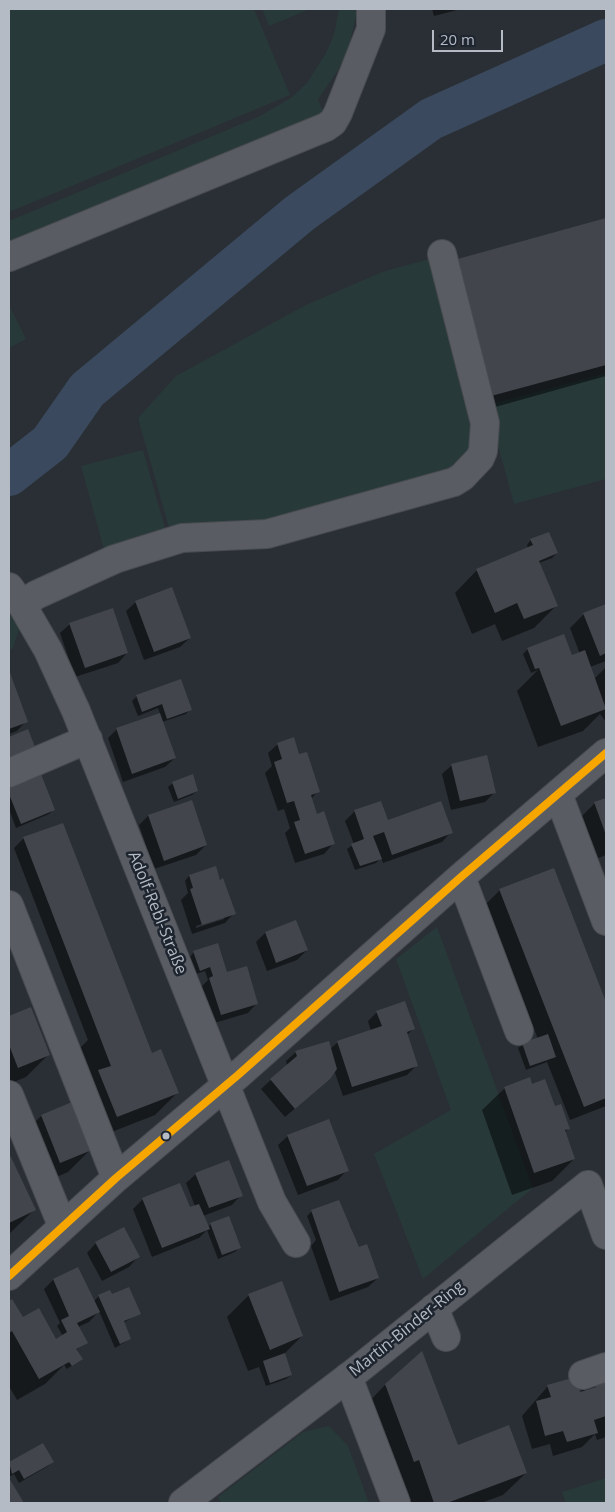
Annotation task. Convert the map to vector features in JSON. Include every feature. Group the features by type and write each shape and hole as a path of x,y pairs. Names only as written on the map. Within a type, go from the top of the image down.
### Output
{"street":[{"path":"9,257 326,127 333,122 338,113 371,29 371,9"},
{"path":"15,596 36,596 115,559 182,538 266,534 454,482 462,477 480,458 483,451 485,423 442,254"},
{"name":"Adolf-Rebl-Straße","path":"15,596 48,650 88,739 272,1202 296,1243"},
{"path":"9,773 88,739"},
{"path":"9,1276 116,1178 226,1085 461,877 606,753"},
{"path":"558,794 606,921"},
{"path":"461,877 519,1031"},
{"path":"9,905 116,1178"},
{"path":"9,1095 62,1226"},
{"name":"Martin-Binder-Ring","path":"198,1498 588,1185 606,1235"},
{"path":"434,1308 446,1337"},
{"path":"348,1377 396,1503"}],"shaded area":[{"path":"9,9 254,9 290,95 9,212"},
{"path":"262,9 310,9 269,26"},
{"path":"339,9 357,9 357,13 348,50 337,72 318,99 326,119 9,252 9,221 258,117 291,98 307,83 326,53 334,35"},
{"path":"433,258 477,446 445,474 271,525 170,531 138,418 176,376 304,306 382,272"},
{"path":"9,305 26,339 9,348"},
{"path":"606,373 606,479 514,504 487,405"},
{"path":"143,450 166,532 104,549 81,466"},
{"path":"9,612 20,626 13,648 9,651"},
{"path":"437,927 533,1188 423,1279 374,1154 451,1110 396,959"},
{"path":"329,1426 348,1446 369,1503 221,1503 218,1497 303,1432"},
{"path":"606,1478 606,1503 566,1503 562,1492"}],"building":[{"path":"606,218 606,365 491,396 454,260"},
{"path":"549,532 558,553 539,561 558,606 524,619 517,603 495,613 476,569 533,545 530,539"},
{"path":"172,587 191,638 154,652 135,601"},
{"path":"606,604 606,653 600,656 583,613"},
{"path":"113,608 128,653 85,668 69,623"},
{"path":"564,634 572,655 585,650 606,709 561,726 539,668 535,669 527,648"},
{"path":"9,670 28,722 9,729"},
{"path":"181,679 192,710 167,719 162,704 142,712 136,695"},
{"path":"160,713 176,758 132,774 116,728"},
{"path":"28,729 35,747 9,757 9,737"},
{"path":"294,737 299,754 307,752 320,792 311,795 317,814 324,811 335,844 305,854 294,822 300,820 294,801 287,803 274,762 282,759 277,743"},
{"path":"487,755 496,793 460,801 451,764"},
{"path":"41,774 55,810 21,824 9,794 9,788"},
{"path":"193,774 198,791 178,799 172,782"},
{"path":"606,798 606,835 594,802"},
{"path":"192,800 207,845 164,861 148,815"},
{"path":"381,801 388,820 441,801 453,833 392,855 384,832 373,836 382,859 360,866 351,844 364,839 354,810"},
{"path":"63,823 152,1053 161,1049 179,1093 117,1117 98,1070 111,1066 23,837"},
{"path":"216,866 220,880 223,878 236,914 202,925 190,889 193,888 189,875"},
{"path":"554,868 606,1002 606,1098 584,1107 499,889"},
{"path":"296,920 308,950 276,963 265,932"},
{"path":"218,943 227,972 247,966 258,1004 221,1015 209,978 213,976 210,967 200,971 193,951"},
{"path":"405,1001 415,1029 407,1032 418,1066 352,1087 337,1041 382,1026 376,1011"},
{"path":"31,1007 50,1055 18,1068 9,1045 9,1016"},
{"path":"548,1034 556,1057 530,1066 522,1043"},
{"path":"329,1041 337,1069 330,1079 295,1109 270,1079 297,1056 295,1051"},
{"path":"530,1077 532,1084 545,1079 555,1106 561,1104 570,1129 565,1130 575,1159 534,1173 504,1087"},
{"path":"72,1102 92,1150 60,1163 41,1115"},
{"path":"329,1119 349,1171 307,1186 287,1135"},
{"path":"9,1153 36,1210 9,1223"},
{"path":"229,1160 243,1196 209,1208 195,1173"},
{"path":"180,1183 190,1207 199,1204 210,1229 162,1248 142,1198"},
{"path":"339,1200 359,1247 367,1244 379,1278 339,1292 311,1210"},
{"path":"229,1216 241,1248 222,1255 210,1223"},
{"path":"124,1227 140,1257 111,1272 95,1242"},
{"path":"78,1267 100,1312 77,1323 88,1343 76,1349 83,1359 72,1366 69,1362 39,1379 12,1331 9,1333 9,1301 12,1299 23,1317 39,1308 56,1339 67,1332 61,1320 69,1316 53,1279"},
{"path":"282,1281 303,1336 270,1350 248,1294"},
{"path":"129,1287 141,1314 124,1321 131,1339 120,1344 98,1295 110,1290 112,1294"},
{"path":"422,1351 458,1445 509,1425 527,1473 447,1503 434,1503 419,1460 414,1462 385,1384"},
{"path":"285,1353 292,1375 270,1383 263,1361"},
{"path":"606,1374 606,1416 594,1420 598,1433 567,1442 563,1431 545,1436 536,1401 551,1397 547,1385 576,1377 580,1392 596,1387 593,1378"},
{"path":"43,1443 54,1462 24,1479 19,1470 12,1474 9,1462"},
{"path":"9,1478 24,1503 9,1503"}],"waterway":[{"path":"9,475 50,443 87,390 300,213 431,119 606,40"}],"transit line":[{"path":"9,1276 116,1178 238,1075 461,877 606,753"}]}
